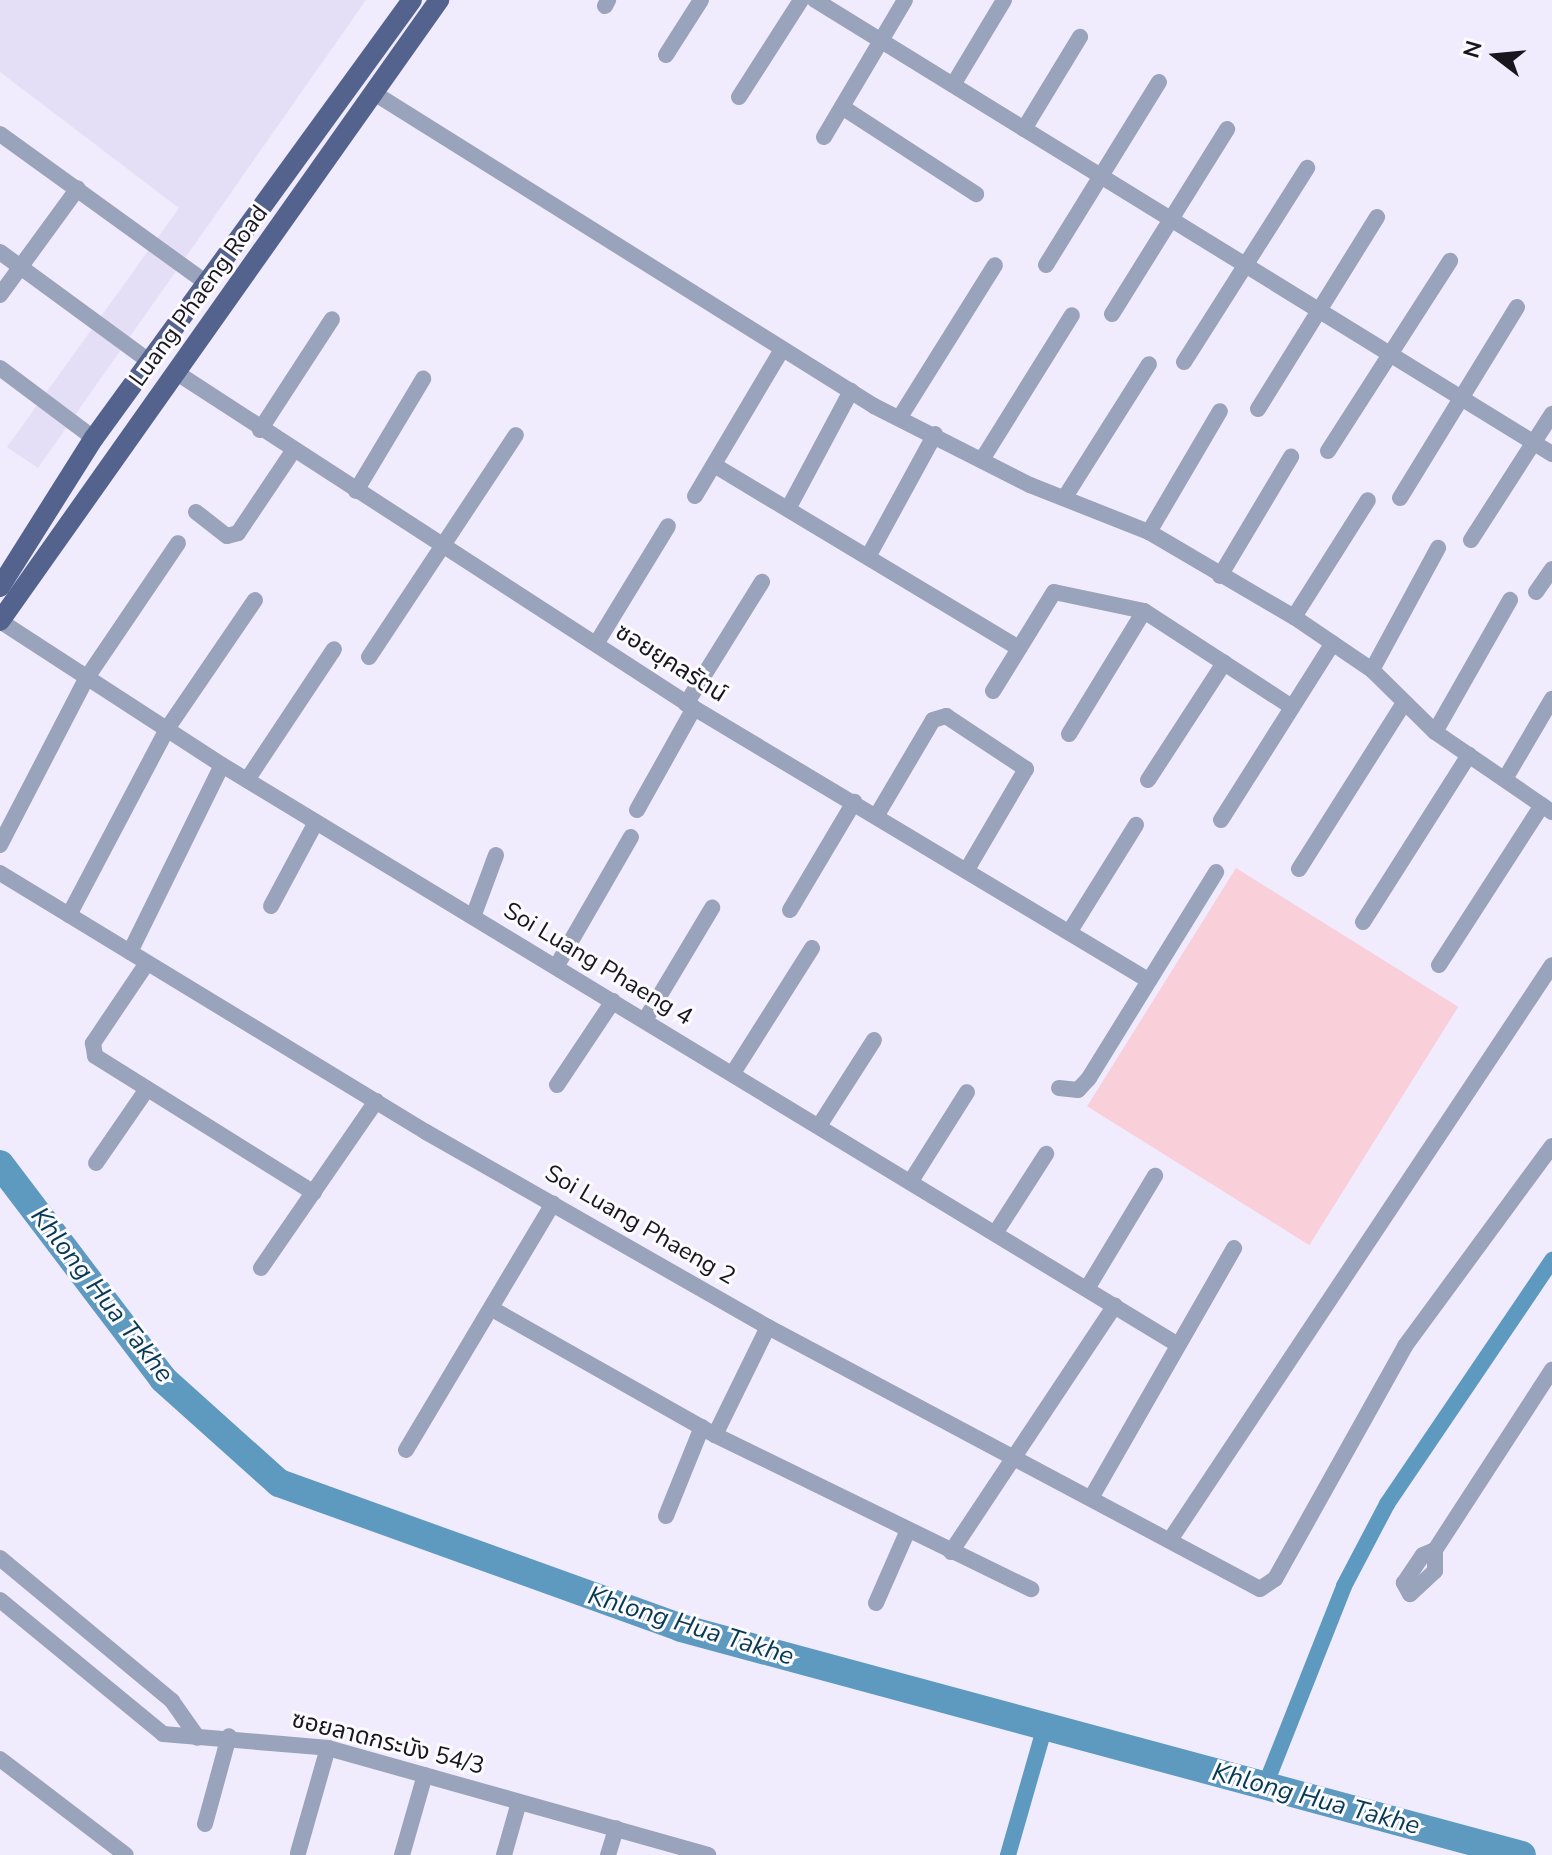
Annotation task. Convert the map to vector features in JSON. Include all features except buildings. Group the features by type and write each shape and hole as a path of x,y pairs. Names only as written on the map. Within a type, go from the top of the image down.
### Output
{"main road":[{"name":"Luang Phaeng Road","path":"0,563 87,433 395,0"},
{"path":"0,587 94,438 412,0"},
{"path":"0,603 427,0"},
{"name":"Luang Phaeng Road","path":"0,621 439,0"}],"street":[{"path":"666,55 701,0"},
{"path":"739,97 801,0"},
{"path":"815,0 1552,454"},
{"path":"824,137 905,0"},
{"path":"953,85 1004,0"},
{"path":"1024,129 1080,37"},
{"path":"1046,265 1159,82"},
{"path":"374,93 781,351 851,391 1065,497 1149,532 1294,617 1372,670 1402,706 1435,732 1547,808 1439,965"},
{"path":"842,107 976,194"},
{"path":"1112,314 1227,129"},
{"path":"0,134 198,277"},
{"path":"1184,362 1307,168"},
{"path":"0,295 78,188"},
{"path":"1258,409 1377,217"},
{"path":"0,252 142,356"},
{"path":"1328,451 1450,261"},
{"path":"900,417 995,265"},
{"path":"1400,498 1517,307"},
{"path":"983,458 1072,315"},
{"path":"260,430 332,319"},
{"path":"695,496 781,351"},
{"path":"1065,497 1149,364"},
{"path":"0,368 87,433"},
{"name":"ซอยยุคลรัตน์","path":"177,373 260,430 690,706 968,868 1148,980"},
{"path":"356,491 423,379"},
{"path":"788,509 851,391"},
{"path":"1149,532 1220,411"},
{"path":"1471,540 1552,414"},
{"path":"868,557 935,434"},
{"path":"369,657 445,547 516,435"},
{"path":"196,512 227,536 238,533 293,451"},
{"path":"1220,576 1291,457"},
{"path":"714,465 1019,648"},
{"path":"1294,617 1368,500"},
{"path":"596,644 668,526"},
{"path":"0,845 86,679 178,543"},
{"path":"1372,670 1438,548"},
{"path":"1536,592 1552,569"},
{"path":"637,810 690,706 762,582"},
{"path":"993,691 1054,592 1144,611 1292,707"},
{"path":"69,915 167,729 255,600"},
{"path":"1435,732 1510,600"},
{"path":"1069,734 1144,611"},
{"name":"Soi Luang Phaeng 4","path":"0,621 222,765 1088,1287 1175,1343"},
{"path":"1221,820 1333,643"},
{"path":"247,780 334,649"},
{"path":"1148,780 1224,663"},
{"path":"1505,779 1552,699"},
{"path":"1299,869 1402,706"},
{"path":"877,815 933,720 946,716 1027,773 968,868"},
{"path":"1363,922 1469,755"},
{"path":"130,952 222,765"},
{"path":"790,910 854,802"},
{"path":"271,906 316,822"},
{"path":"1070,931 1136,825"},
{"path":"556,967 631,837"},
{"path":"473,917 496,855"},
{"path":"1059,1088 1083,1086 1216,872"},
{"name":"Soi Luang Phaeng 2","path":"0,873 376,1101 768,1327 1254,1587 1271,1586 1405,1346 1552,1146"},
{"path":"645,1020 712,908"},
{"path":"733,1073 812,948"},
{"path":"147,963 92,1049 147,1089 314,1193"},
{"path":"1170,1540 1552,965"},
{"path":"557,1085 613,1001"},
{"path":"819,1126 874,1040"},
{"path":"96,1163 147,1089"},
{"path":"911,1181 967,1092"},
{"path":"261,1268 376,1101"},
{"path":"996,1232 1046,1154"},
{"path":"1088,1287 1155,1176"},
{"path":"406,1450 494,1310 553,1203"},
{"path":"1091,1498 1175,1343 1234,1248"},
{"path":"951,1552 1010,1455 1115,1305"},
{"path":"494,1310 708,1431 1031,1589"},
{"path":"666,1516 708,1431 768,1327"},
{"path":"1435,1550 1552,1370"},
{"path":"876,1603 908,1530"},
{"path":"0,1558 172,1701 198,1738"},
{"name":"ซอยลาดกระบัง 54/3","path":"0,1600 155,1729 198,1738 229,1736 328,1748 708,1855"},
{"path":"205,1824 229,1736"},
{"path":"298,1853 328,1748"},
{"path":"0,1759 126,1855"},
{"path":"402,1855 425,1775"},
{"path":"504,1855 519,1802"},
{"path":"608,1855 616,1828"}],"shaded area":[{"path":"0,0 366,0 38,468 7,447 179,208 0,72"},
{"path":"1236,868 1458,1007 1309,1245 1087,1106"}],"waterway":[{"name":"Khlong Hua Takhe","path":"0,1164 163,1379 279,1483 681,1628 1522,1855"},
{"path":"1265,1786 1344,1586 1387,1504 1552,1260"},
{"path":"1008,1855 1045,1726"}]}
